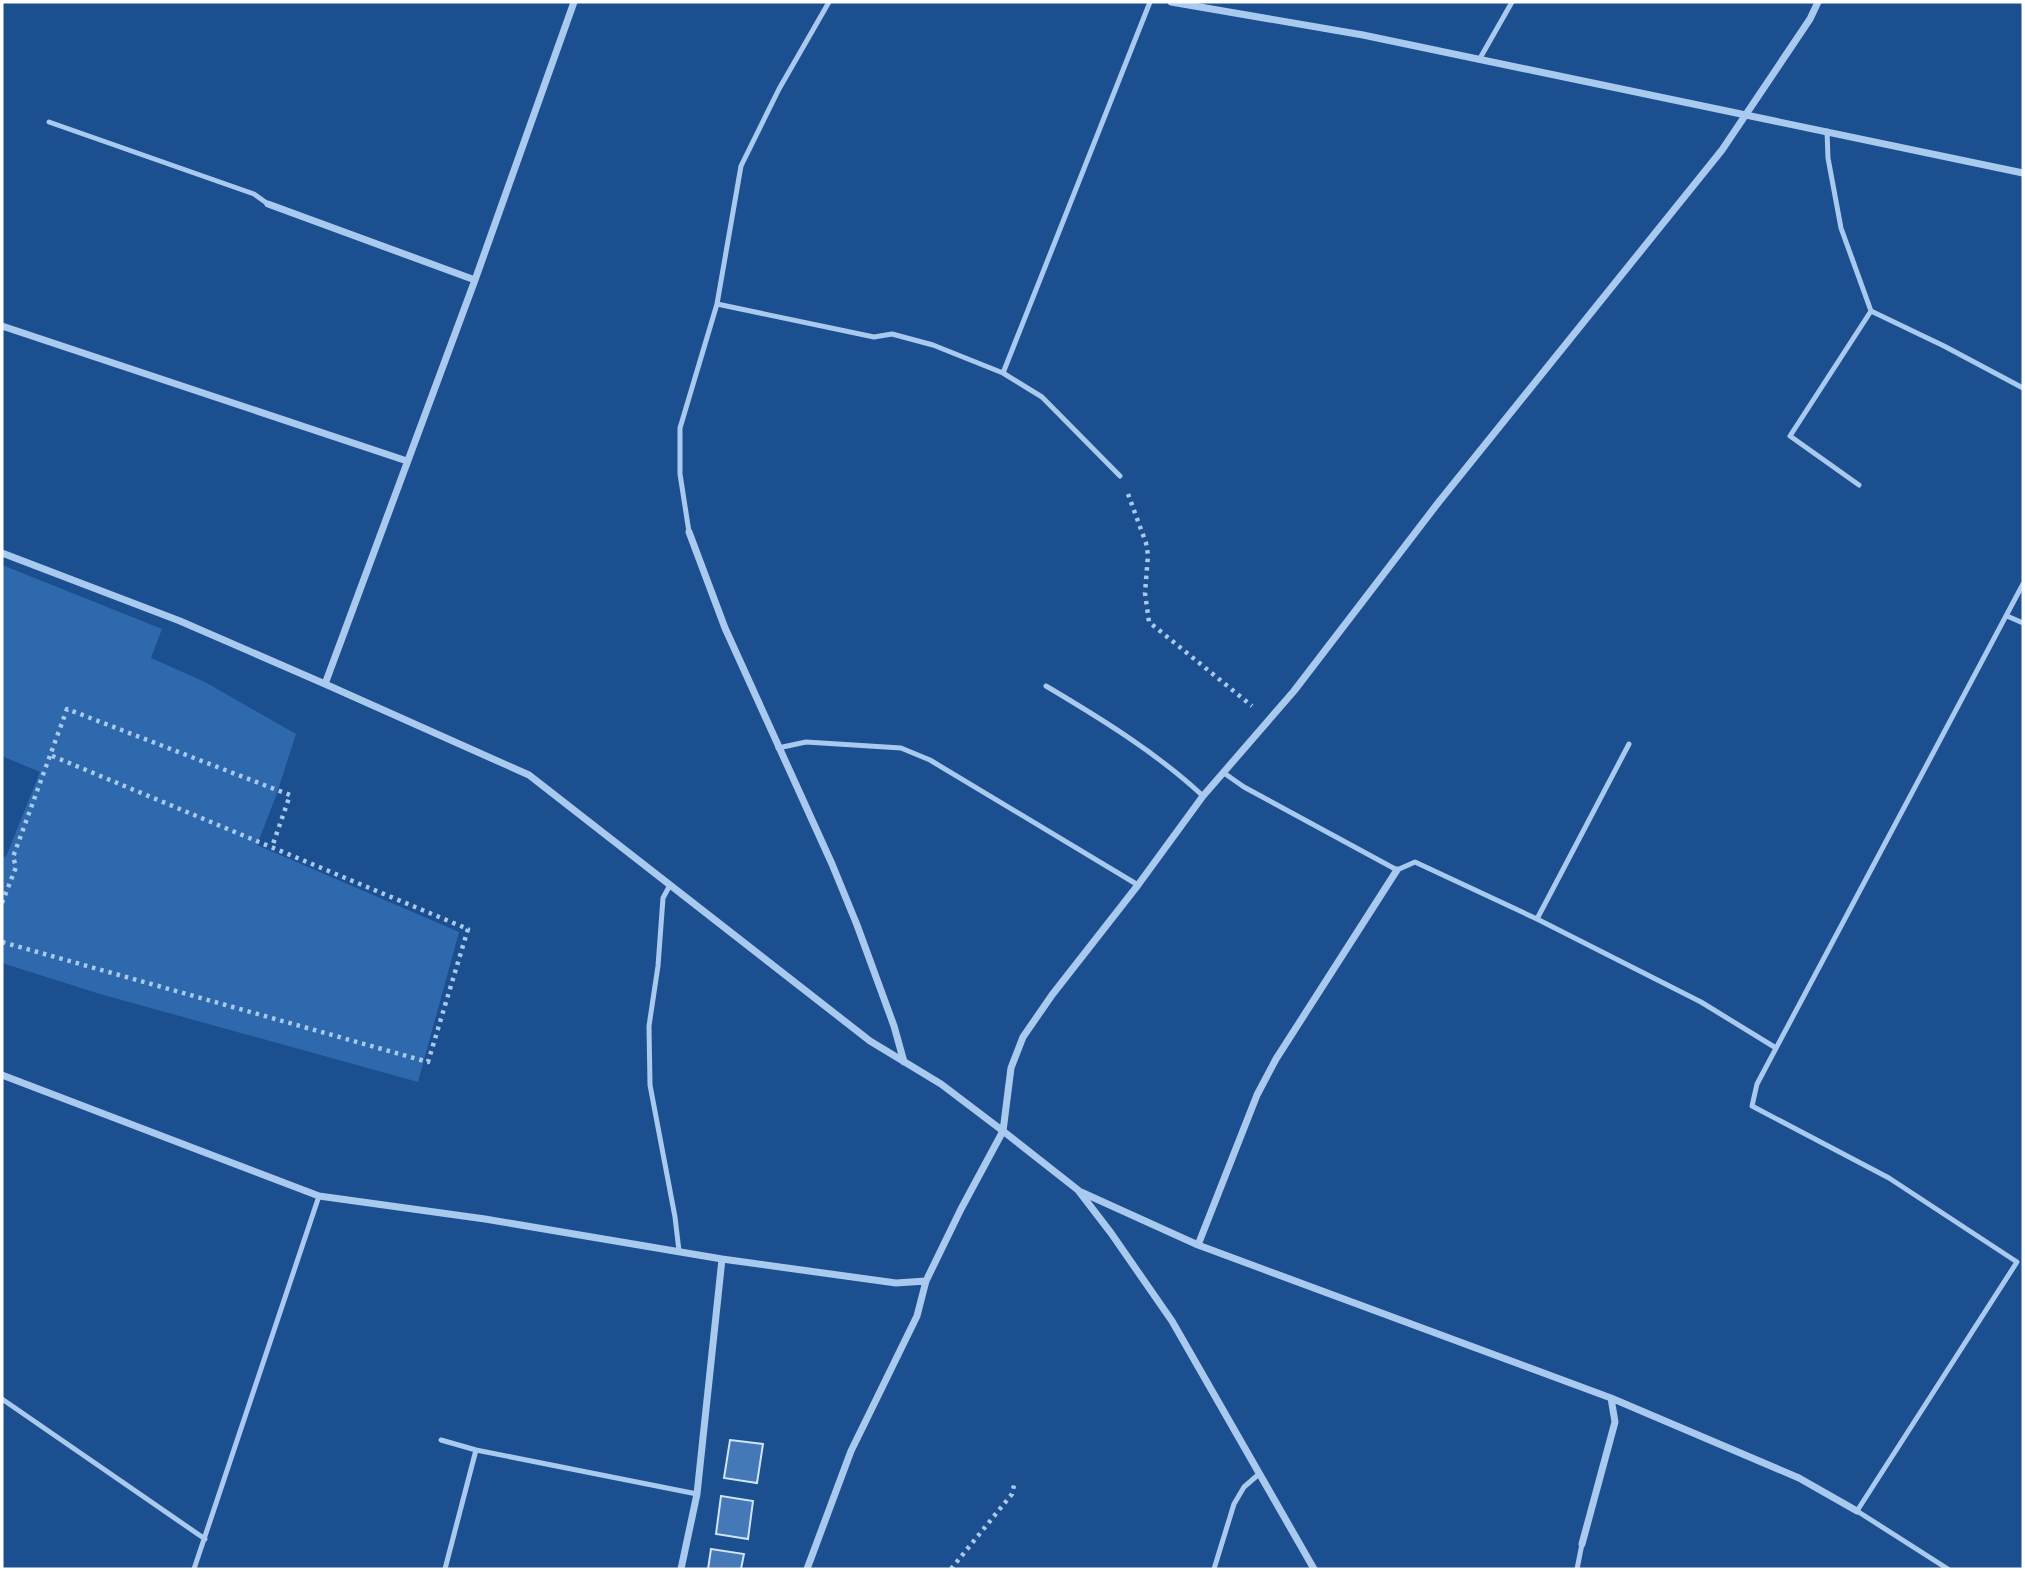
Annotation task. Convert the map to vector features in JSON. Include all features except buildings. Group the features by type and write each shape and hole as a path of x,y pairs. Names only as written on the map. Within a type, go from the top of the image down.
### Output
{"street":[{"path":"325,684 575,2"},
{"path":"1171,2 1363,35 2023,173"},
{"path":"807,1569 851,1451 917,1316 926,1281 1003,1131 1011,1068 1023,1037 1203,796 1294,691 1438,503 1723,150 1810,19 1818,2"},
{"path":"268,204 475,280"},
{"path":"2,326 407,461"},
{"path":"689,533 725,628 857,925 904,1062"},
{"path":"2,553 180,621 529,775 870,1041 941,1084 1078,1190 1198,1245 1611,1398 1798,1478 1857,1511"},
{"path":"1198,1245 1257,1095 1276,1059 1397,870"},
{"path":"2,1075 319,1196 485,1219 722,1259 896,1283 926,1281"},
{"path":"1078,1190 1172,1321 1314,1569"},
{"path":"681,1569 696,1494 722,1259"},
{"path":"1582,1544 1615,1422 1611,1398"}],"lane":[{"path":"689,533 680,474 680,428 717,304 741,166 779,89 829,2"},
{"path":"1003,373 1150,2"},
{"path":"1479,60 1512,2"},
{"path":"49,122 254,194 268,204"},
{"path":"1827,131 1828,158 1842,228 1871,311 2023,388"},
{"path":"717,304 874,337 892,334 933,345 1003,373 1042,397 1120,476"},
{"path":"1859,485 1790,436 1871,311"},
{"path":"1948,1569 1857,1511 2017,1262 1889,1178 1752,1106 1757,1084 2023,584"},
{"path":"2007,616 2023,624"},
{"path":"1046,685 1179,774 1203,796"},
{"path":"778,748 806,741 901,748 930,760 1138,885"},
{"path":"1537,919 1629,744"},
{"path":"1224,773 1244,787 1397,870 1415,862 1537,919 1701,1002 1776,1048"},
{"path":"670,885 663,898 659,966 649,1026 650,1085 679,1251"},
{"path":"194,1569 319,1196"},
{"path":"2,1399 205,1539"},
{"path":"441,1440 477,1450 696,1494"},
{"path":"445,1569 477,1450"},
{"path":"1214,1569 1234,1504 1244,1487 1259,1474"},
{"path":"1577,1569 1582,1544"}],"path":[{"path":"1120,476 1146,543 1148,555 1144,593 1149,622 1269,719"},
{"path":"2,902 16,867 13,858 67,709 290,794 272,847"},
{"path":"2,942 428,1062 468,929 50,755"},
{"path":"951,1569 1012,1494 1015,1481"}],"shaded area":[{"path":"2,565 162,629 151,658 205,682 296,734 257,845 459,932 418,1082 100,994 2,963 2,856 6,857 40,772 2,756"}]}
